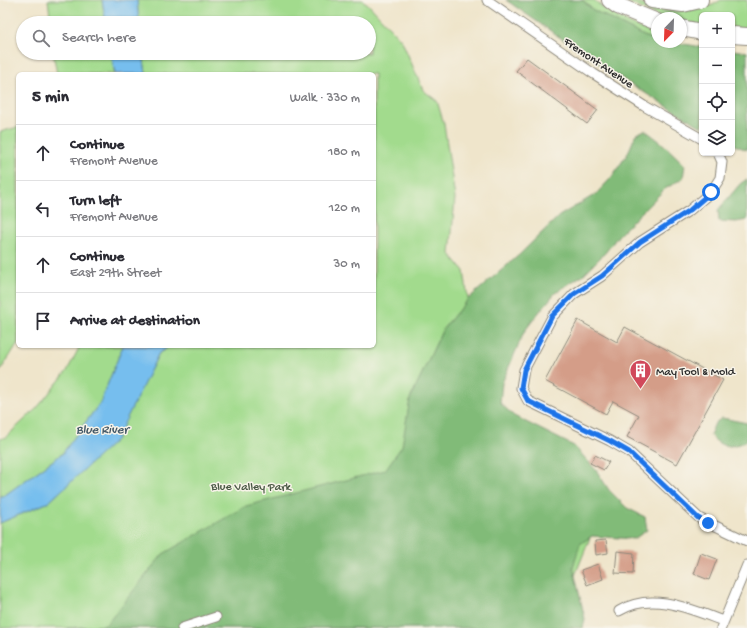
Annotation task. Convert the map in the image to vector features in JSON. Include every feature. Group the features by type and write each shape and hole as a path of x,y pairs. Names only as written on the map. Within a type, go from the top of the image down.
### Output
{"highway":[{"path":"610,0 618,6 651,20"},
{"path":"652,0 682,4 700,0"},
{"path":"687,29 699,31"},
{"path":"735,35 747,36"}],"street":[{"name":"Fremont Avenue","path":"487,0 594,74 644,106 699,137"},
{"path":"719,156 722,162 720,178 711,192 690,210 640,242 602,276 574,294 552,316 524,370 521,388 528,401 610,441 629,452 698,518 747,541"},
{"path":"619,611 631,604 644,602 664,603 680,606 722,625 747,565"},
{"path":"182,628 216,617"}],"green space":[{"path":"48,0 102,0 105,16 50,16"},
{"name":"Blue Valley Park","path":"137,0 362,0 368,4 402,41 423,90 437,101 444,124 455,198 450,254 464,271 468,299 443,329 410,399 609,490 554,628 0,628 0,523 49,502 115,440 159,353 166,348 376,348 376,72 146,72 144,60 376,60 376,16 138,16"},
{"path":"506,0 582,0 593,10 651,38 651,48 687,48 687,44 699,46 699,125 602,66"},
{"path":"582,0 594,0 608,11 624,20 651,32 651,38 648,38 593,10"},
{"path":"623,0 630,0 649,7 669,11 689,10 713,5 721,0 747,0 747,30 735,28 735,12 699,12 699,25 687,23 687,12 651,13"},
{"path":"735,50 747,52 747,150 735,145"},
{"path":"54,60 112,60 115,72 57,72"},
{"path":"16,128 16,346 0,371 0,132"},
{"path":"645,130 662,143 685,165 683,178 665,189 618,236 605,253 584,274 555,293 524,332 502,383 500,403 514,416 574,446 596,470 609,490 627,508 645,517 647,530 634,539 592,536 580,544 573,567 585,619 583,628 67,628 106,625 163,554 246,506 385,470 402,446 410,399 443,329 468,299 519,255 559,216 596,194 611,178 628,153 636,134"},
{"path":"747,179 747,220 736,222 719,221 718,210 740,184"},
{"path":"79,348 122,348 100,403 62,454 5,495 0,497 0,439 6,437 37,408 67,371"},
{"path":"722,418 747,423 747,441 736,445 727,446 714,440 710,435 715,423"}],"water":[{"path":"102,0 137,0 138,16 105,16"},
{"path":"112,60 144,60 146,72 115,72"},
{"name":"Blue River","path":"122,348 166,348 159,353 116,440 49,502 0,523 0,497 5,495 62,454 100,403"}],"building":[{"path":"527,58 598,110 587,124 516,71"},
{"name":"May Tool & Mold","path":"578,320 617,342 625,327 723,380 677,464 627,437 639,415 613,401 606,414 545,381"},
{"path":"595,455 609,462 604,470 590,463"},
{"path":"606,540 608,553 596,555 595,541"},
{"path":"617,551 634,553 633,574 615,573"},
{"path":"701,553 717,559 709,580 694,574"},
{"path":"598,564 603,579 587,585 581,570"}],"place":[{"name":"May Tool & Mold","path":"641,390"}],"route":[{"path":"708,523 698,518 629,452 610,441 528,401 521,388 524,370 552,316 574,294 602,276 640,242 690,210 711,192"}]}
